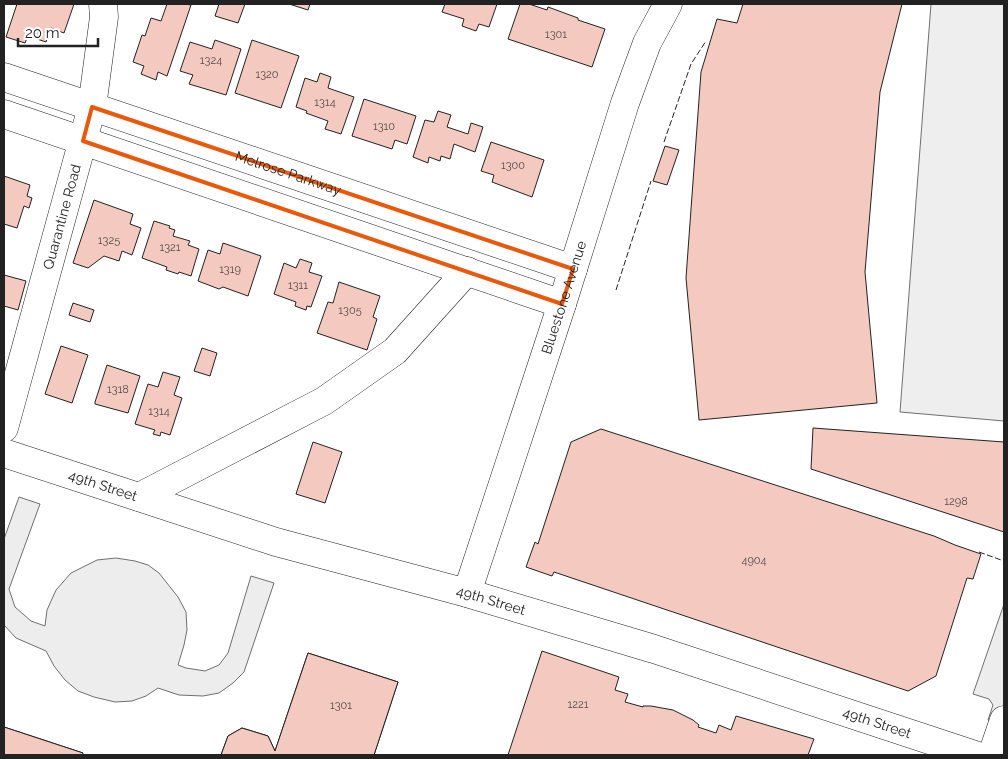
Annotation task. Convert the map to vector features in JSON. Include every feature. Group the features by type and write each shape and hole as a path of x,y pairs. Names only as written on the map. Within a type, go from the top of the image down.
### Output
{"street":[{"name":"Quarantine Road","path":"4,428 92,106 104,17 103,4"},
{"name":"Bluestone Avenue","path":"467,593 562,304 625,103 647,43 668,4"},
{"name":"Melrose Parkway","path":"4,77 573,269"},
{"path":"4,114 562,304"},
{"path":"139,497 324,401 395,351 467,271"},
{"name":"49th Street","path":"4,453 276,542 467,593 654,649 975,755"},
{"path":"992,755 1004,720"}],"highlighted area":[{"path":"92,107 573,269 562,304 83,141"}],"shaded area":[{"path":"931,4 1004,4 1004,421 900,412"},
{"path":"19,497 40,504 9,589 15,607 31,621 45,626 47,610 56,590 71,573 97,560 116,558 135,561 148,565 159,573 178,597 186,612 187,630 178,665 205,671 219,665 228,653 251,576 274,583 244,672 219,693 203,696 179,695 158,688 146,696 132,701 115,702 78,691 65,680 54,666 46,651 16,638 4,625 4,539"},
{"path":"1004,604 1004,724 988,720 993,705 989,699 973,694"}],"building":[{"path":"17,4 74,4 64,33 51,28 46,42 28,36 25,43 6,37"},
{"path":"167,4 191,5 167,76 158,72 156,80 141,74 144,66 133,62 142,35 145,36 151,18 161,21"},
{"path":"219,4 245,4 238,23 215,16"},
{"path":"289,4 310,4 308,10"},
{"path":"445,4 497,4 489,27 479,24 476,31 462,26 464,19 442,12"},
{"path":"520,4 529,4 547,10 548,7 605,29 592,67 508,39"},
{"path":"743,4 902,4 880,92 865,272 877,403 699,420 686,278 701,72 717,19 737,23"},
{"path":"215,40 241,49 226,95 189,84 193,75 180,71 190,42 212,49"},
{"path":"252,40 299,56 281,108 235,93"},
{"path":"320,73 331,77 328,88 354,97 341,134 325,129 328,121 296,107 305,78 317,82"},
{"path":"364,99 416,116 407,144 395,140 392,149 352,136"},
{"path":"438,111 451,115 447,127 468,134 471,123 483,127 475,152 454,144 450,159 441,156 440,161 429,157 428,163 413,157 425,120 434,122"},
{"path":"491,142 544,160 532,197 492,182 494,175 481,171"},
{"path":"665,146 679,150 667,185 653,181"},
{"path":"4,176 30,185 27,196 32,198 29,208 24,206 17,228 4,224"},
{"path":"94,200 133,214 130,224 141,228 132,255 122,251 119,261 104,256 88,268 73,263"},
{"path":"154,221 170,226 169,228 175,230 173,236 190,241 188,245 199,249 191,276 166,270 167,267 142,258"},
{"path":"223,243 261,256 248,296 223,287 219,289 198,281 208,250 220,254"},
{"path":"300,259 312,263 309,272 322,276 311,307 307,306 306,310 295,306 296,302 274,294 284,263 296,268"},
{"path":"4,275 26,281 18,310 4,306"},
{"path":"339,282 380,296 373,317 377,319 367,350 317,333 328,302 333,303"},
{"path":"73,303 94,310 90,322 69,315"},
{"path":"61,346 88,355 72,403 45,394"},
{"path":"202,348 217,353 210,376 194,371"},
{"path":"107,365 140,376 128,413 95,404"},
{"path":"163,372 180,377 174,395 182,398 170,435 161,432 160,436 153,434 155,430 135,424 148,384 158,387"},
{"path":"813,428 1004,442 1004,532 811,469"},
{"path":"601,429 934,536 981,554 973,579 967,578 936,676 908,691 554,572 552,576 526,567 535,542 538,544 571,442"},
{"path":"313,442 342,452 325,503 296,494"},
{"path":"542,651 619,677 615,690 628,694 625,702 643,707 651,706 673,710 693,720 699,725 698,727 716,733 719,725 731,730 736,716 814,739 808,755 508,755"},
{"path":"308,653 398,682 374,755 221,755 228,736 242,728 268,736 275,751"},
{"path":"308,653 398,682 374,755 221,755 228,736 242,728 268,736 275,751"},
{"path":"4,727 83,753 82,755 4,755"},
{"path":"4,727 83,753 82,755 4,755"}],"fence":[{"path":"664,142 691,64 706,41"},
{"path":"616,290 651,181"},
{"path":"979,552 1004,561"}]}
